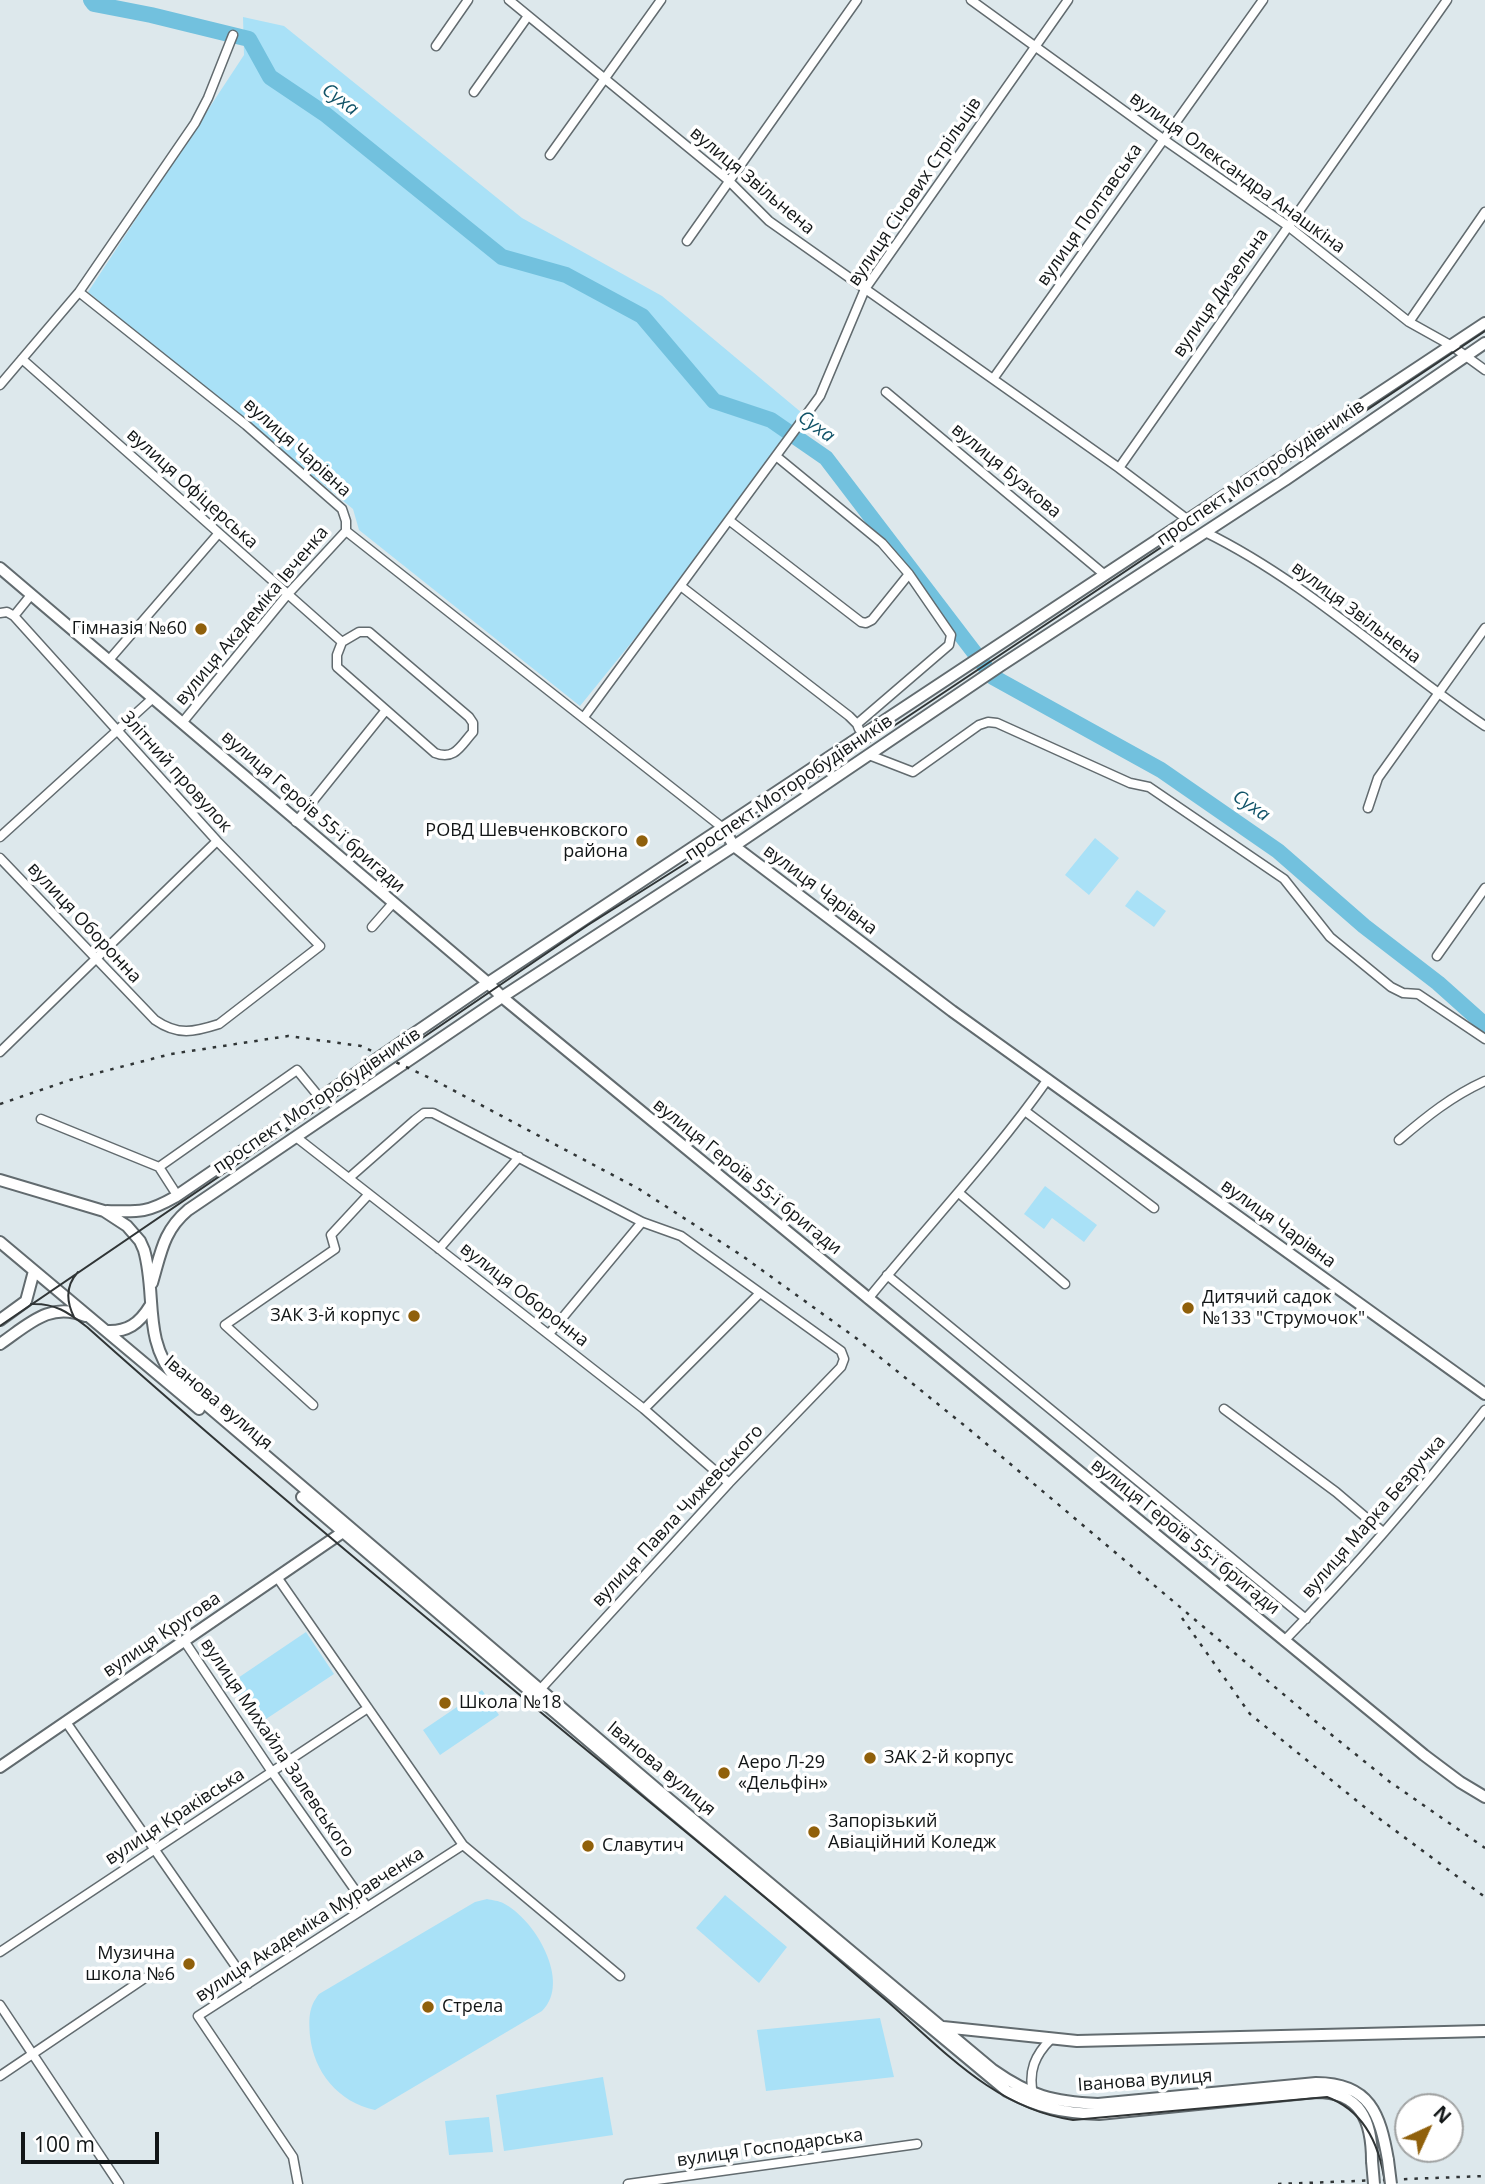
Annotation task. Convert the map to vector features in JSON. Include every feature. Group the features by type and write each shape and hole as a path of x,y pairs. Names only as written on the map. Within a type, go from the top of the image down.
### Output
{"main road":[{"name":"проспект Моторобудівників","path":"104,1211 146,1211 155,1209 177,1195 488,983 1485,323"},
{"name":"проспект Моторобудівників","path":"150,1289 165,1236 188,1210 1485,343"},
{"name":"вулиця Героїв 55-ї бригади","path":"0,568 488,983 502,998 1424,1755 1485,1797"},
{"name":"вулиця Чарівна","path":"723,828 734,846 952,1011 1485,1394"},
{"name":"Іванова вулиця","path":"0,1182 13,1183 104,1211 127,1226 140,1241 146,1260 150,1306 160,1354 176,1379 537,1692 1007,2091 1030,2103 1063,2113 1099,2114 1317,2092 1336,2093 1356,2105 1367,2119 1371,2134 1374,2184"},
{"name":"Іванова вулиця","path":"0,1242 343,1532 993,2070 1033,2094 1064,2103 1098,2105 1316,2083 1341,2085 1363,2097 1377,2114 1382,2127 1391,2184"},
{"path":"0,1320 26,1301 34,1271"},
{"path":"106,1331 122,1332 135,1324 150,1306"},
{"path":"0,1344 43,1315 55,1311 76,1312 92,1319"},
{"name":"вулиця Кругова","path":"0,1767 343,1532"},
{"path":"943,2027 1077,2041 1485,2031"}],"street":[{"path":"436,46 468,0"},
{"name":"вулиця Звільнена","path":"509,0 728,180 769,221 1119,468 1188,520"},
{"path":"550,155 661,0"},
{"path":"687,241 857,0"},
{"name":"вулиця Олександра Анашкіна","path":"971,0 1288,226 1409,322 1452,346 1485,370"},
{"name":"вулиця Січових Стрільців","path":"584,718 820,396 864,289 1068,0"},
{"name":"вулиця Полтавська","path":"993,379 1263,0"},
{"name":"вулиця Дизельна","path":"1119,468 1447,0"},
{"path":"474,92 528,16"},
{"path":"0,384 79,292 195,123 233,35"},
{"path":"1409,322 1485,212"},
{"name":"вулиця Чарівна","path":"79,292 246,425 342,509 345,531 723,828"},
{"name":"вулиця Офіцерська","path":"22,359 342,642"},
{"name":"вулиця Бузкова","path":"886,392 1105,575"},
{"path":"776,456 882,543 909,574 949,631 952,640 857,724"},
{"path":"730,522 861,622 872,620 909,574"},
{"name":"вулиця Академіка Івченка","path":"182,723 287,595 345,531"},
{"name":"вулиця Звільнена","path":"1205,532 1243,551 1314,599 1438,694 1485,726"},
{"path":"108,660 218,534"},
{"path":"682,587 857,724 860,736"},
{"path":"0,613 13,615 31,595"},
{"name":"Злітний провулок","path":"13,615 218,841 320,946"},
{"path":"1368,808 1378,778 1485,628"},
{"path":"359,632 369,632 468,718 474,727 473,732 452,754 435,753 337,667 337,655 342,642 359,632"},
{"path":"0,837 153,698"},
{"path":"296,822 386,710"},
{"path":"869,755 914,772 979,724 988,722 1036,740 1130,783 1149,787 1284,879 1330,937 1391,987 1403,993 1418,994 1485,1039"},
{"path":"0,1052 218,841"},
{"name":"вулиця Оборонна","path":"0,858 155,1020 178,1032 205,1029 219,1024 320,946"},
{"path":"1437,956 1485,888"},
{"path":"372,927 393,903"},
{"path":"159,1167 297,1070 320,1098"},
{"path":"868,1299 959,1193 1026,1111 1048,1079"},
{"path":"1399,1140 1436,1108 1457,1094 1485,1081"},
{"path":"1026,1111 1154,1208"},
{"path":"349,1178 424,1114 433,1112 642,1222 681,1236 759,1294 644,1409"},
{"path":"41,1119 159,1167 177,1195"},
{"name":"вулиця Оборонна","path":"296,1137 644,1409 729,1483"},
{"path":"439,1249 519,1157"},
{"path":"959,1193 1065,1284"},
{"path":"313,1405 225,1325 335,1249 331,1235 369,1194"},
{"path":"549,1334 642,1222"},
{"path":"887,1275 1306,1619"},
{"name":"вулиця Павла Чижевського","path":"537,1692 729,1483 841,1367 844,1359 841,1351 759,1294"},
{"path":"1224,1409 1336,1492 1383,1532"},
{"name":"вулиця Марка Безручка","path":"1284,1641 1441,1466 1485,1410"},
{"path":"277,1577 463,1845 620,1976"},
{"name":"вулиця Михайла Залевського","path":"185,1642 367,1907"},
{"name":"вулиця Краківська","path":"0,1952 368,1708"},
{"path":"66,1722 248,1984"},
{"name":"вулиця Академіка Муравченка","path":"298,2184 293,2157 198,2016 463,1845"},
{"path":"0,2076 145,1978"},
{"path":"0,2006 119,2184"},
{"path":"928,2026 943,2027"},
{"path":"1033,2094 1031,2070 1036,2057 1051,2039"},
{"name":"вулиця Господарська","path":"628,2184 917,2144"}],"shaded area":[{"path":"243,17 284,26 522,218 662,296 802,413 678,585 580,706 359,530 353,509 88,292 244,55"},
{"path":"1095,838 1119,858 1089,895 1065,875"},
{"path":"1137,890 1166,911 1154,927 1125,906"},
{"path":"1045,1186 1097,1225 1084,1242 1052,1218 1044,1229 1024,1214"},
{"path":"306,1632 334,1674 257,1725 229,1684"},
{"path":"482,1690 499,1715 440,1755 423,1730"},
{"path":"725,1895 787,1947 759,1983 696,1928"},
{"name":"Стрела","path":"487,1899 501,1902 515,1911 527,1923 546,1952 553,1984 550,1999 542,2011 375,2110 339,2093 323,2073 312,2049 310,2014 319,1994 475,1902"},
{"path":"880,2018 894,2077 766,2091 757,2030"},
{"path":"603,2077 613,2135 504,2151 496,2095"},
{"path":"489,2117 493,2152 449,2155 445,2121"}],"waterway":[{"name":"Суха","path":"91,0 94,4 249,39 270,77 325,114 502,257 566,275 642,316 714,401 771,420 826,458 993,677 1161,770 1278,851 1485,1025"}],"tram line":[{"path":"0,1326 588,925 729,836 1485,331"},
{"path":"74,1317 68,1293 78,1272"},
{"path":"31,1304 47,1305 61,1310 87,1327 335,1541 773,1904 951,2058 995,2091 1045,2114 1073,2120 1327,2097 1340,2103 1361,2121 1379,2156 1385,2184"}],"railway":[{"path":"0,1104 70,1080 171,1054 288,1036 361,1046 432,1079 639,1189 741,1255 856,1338 970,1430 1333,1736 1390,1782 1485,1848"},
{"path":"1182,1618 1250,1714 1373,1814 1485,1897"},
{"path":"1278,2184 1485,2176"}],"place":[{"name":"Гімназія №60","path":"201,629"},
{"name":"РОВД Шевченковского района","path":"642,841"},
{"name":"Дитячий садок №133 \"Струмочок\"","path":"1188,1308"},
{"name":"ЗАК 3-й корпус","path":"414,1316"},
{"name":"Школа №18","path":"445,1703"},
{"name":"ЗАК 2-й корпус","path":"870,1758"},
{"name":"Аеро Л-29 «Дельфін»","path":"724,1773"},
{"name":"Запорізький Авіаційний Коледж","path":"814,1832"},
{"name":"Славутич","path":"588,1846"},
{"name":"Музична школа №6","path":"189,1964"},
{"name":"Стрела","path":"428,2007"}]}
